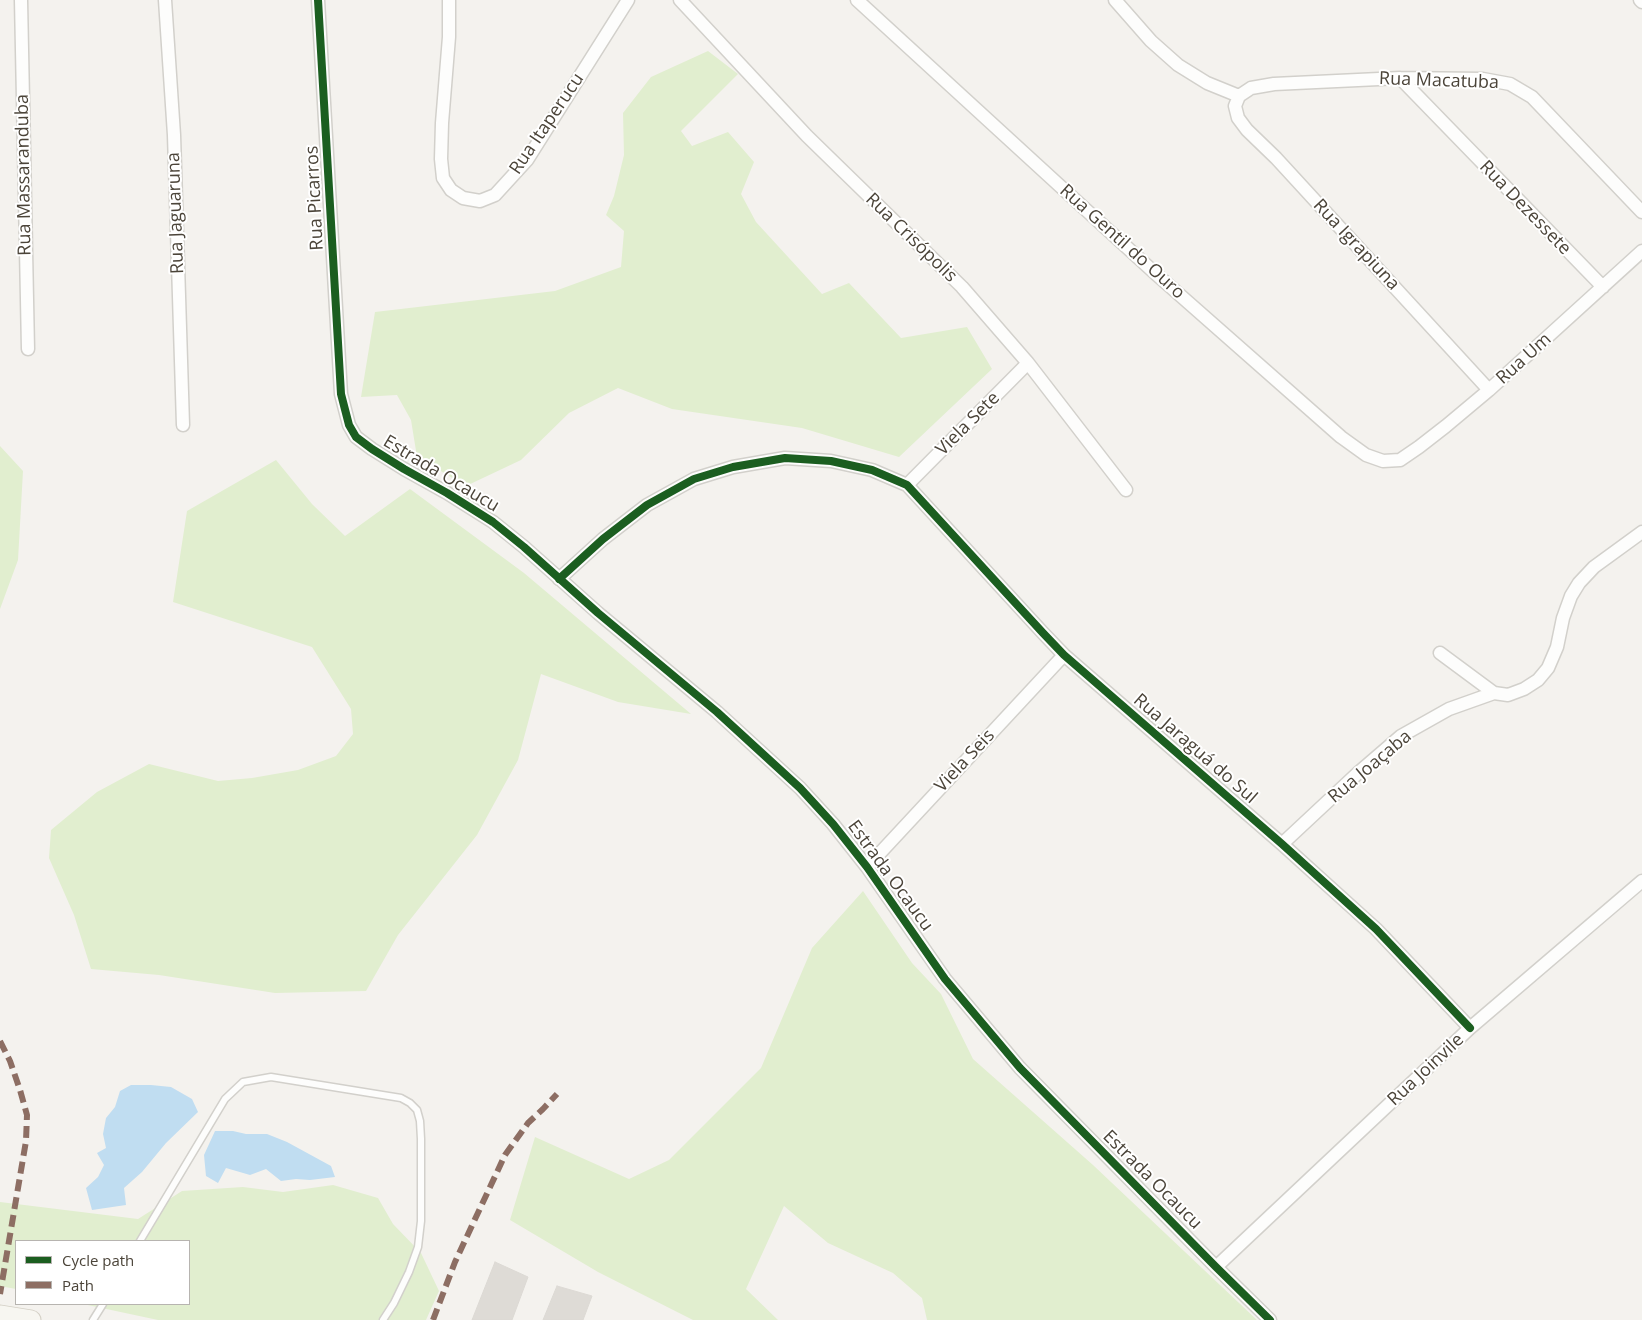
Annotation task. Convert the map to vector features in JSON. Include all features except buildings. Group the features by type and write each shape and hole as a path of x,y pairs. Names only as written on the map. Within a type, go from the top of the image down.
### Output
{"main road":[{"path":"0,1315 31,1320"}],"street":[{"name":"Rua Massaranduba","path":"21,0 28,349"},
{"name":"Rua Jaguaruna","path":"165,0 174,136 183,425"},
{"name":"Rua Picarros","path":"318,0 341,394"},
{"name":"Rua Itaperucu","path":"449,0 449,37 442,124 441,159 443,178 451,190 463,198 480,201 495,195 527,160 628,0"},
{"name":"Rua Crisópolis","path":"680,0 806,136 962,287 1028,363 1126,490"},
{"name":"Rua Gentil do Ouro","path":"857,0 1156,274 1341,437 1366,454 1383,461 1400,460"},
{"path":"1115,0 1151,41 1178,65 1206,83 1240,96"},
{"name":"Rua Macatuba","path":"1240,96 1251,88 1274,84 1400,78 1483,79 1510,84 1532,97 1642,212"},
{"name":"Rua Dezessete","path":"1400,78 1603,287"},
{"name":"Rua Igrapiuna","path":"1240,96 1235,106 1238,118 1247,130 1276,158 1489,390"},
{"name":"Rua Um","path":"1400,460 1420,448 1489,390 1642,250"},
{"name":"Viela Sete","path":"907,486 1028,363"},
{"name":"Estrada Ocaucu","path":"341,394 349,425 356,436 372,449 493,522 717,712 800,788 833,824 867,867 945,979 1020,1068 1270,1320"},
{"path":"558,579 603,539 647,504 694,479 733,467 785,458 831,461 872,470 907,486"},
{"name":"Rua Jaraguá do Sul","path":"907,486 1064,655 1282,844 1376,930 1470,1028"},
{"name":"Rua Joaçaba","path":"1282,844 1401,736 1449,709 1494,692 1508,694 1524,689 1538,680 1548,668 1557,647 1563,618 1571,596 1579,583 1594,567 1642,532"},
{"path":"1440,654 1494,692"},
{"name":"Viela Seis","path":"867,867 1064,655"},
{"name":"Rua Joinvile","path":"1216,1267 1470,1028 1642,881"}],"lane":[{"path":"141,1240 225,1099 244,1082 270,1077 401,1098 417,1110 420,1121 421,1221 418,1247 409,1272 383,1320"},
{"path":"93,1320 102,1305"}],"green space":[{"path":"708,51 738,74 681,131 692,146 728,132 754,162 741,194 756,222 822,294 849,283 901,338 967,327 992,369 899,457 802,428 672,409 618,388 569,413 521,460 466,486 417,457 411,420 397,395 361,397 375,312 555,291 621,267 624,231 606,215 614,196 624,155 623,113 651,77"},
{"path":"0,446 23,471 18,560 0,609"},
{"path":"276,460 312,504 345,536 410,489 524,573 691,714 618,702 541,674 518,760 477,835 398,935 366,991 275,993 159,975 91,969 74,915 49,858 51,830 97,792 149,764 218,781 252,778 298,770 336,756 353,734 351,709 312,647 173,602 187,511"},
{"path":"863,891 912,963 941,994 973,1059 1093,1165 1257,1320 927,1320 922,1298 893,1273 828,1243 784,1206 746,1289 778,1320 693,1320 598,1272 510,1220 535,1137 629,1179 669,1160 761,1068 812,948"},
{"path":"333,1185 378,1198 393,1224 421,1253 439,1291 426,1320 158,1320 88,1305 190,1305 190,1240 15,1240 15,1289 0,1286 0,1202 138,1219 182,1191 243,1187 283,1192"}],"water":[{"path":"131,1085 171,1087 192,1099 198,1112 166,1143 142,1172 124,1188 126,1205 92,1210 86,1188 98,1177 104,1165 97,1153 106,1148 103,1134 106,1118 115,1107 120,1091"},
{"path":"215,1131 267,1134 287,1142 331,1166 335,1177 281,1181 266,1169 250,1175 226,1168 218,1183 206,1176 204,1155"}],"marked path":[{"path":"0,1041 10,1061 27,1115 26,1141 0,1294"},
{"path":"433,1320 455,1262 505,1155 528,1123 557,1094"}],"cycle path":[{"path":"318,0 341,394 349,425 356,437 404,469 493,522 717,712 800,788 833,824 867,867 945,979 1020,1068 1270,1320"},
{"path":"559,579 603,539 647,505 694,479 733,467 785,458 831,461 872,470 907,485 1064,655 1282,844 1376,929 1470,1028"}]}
